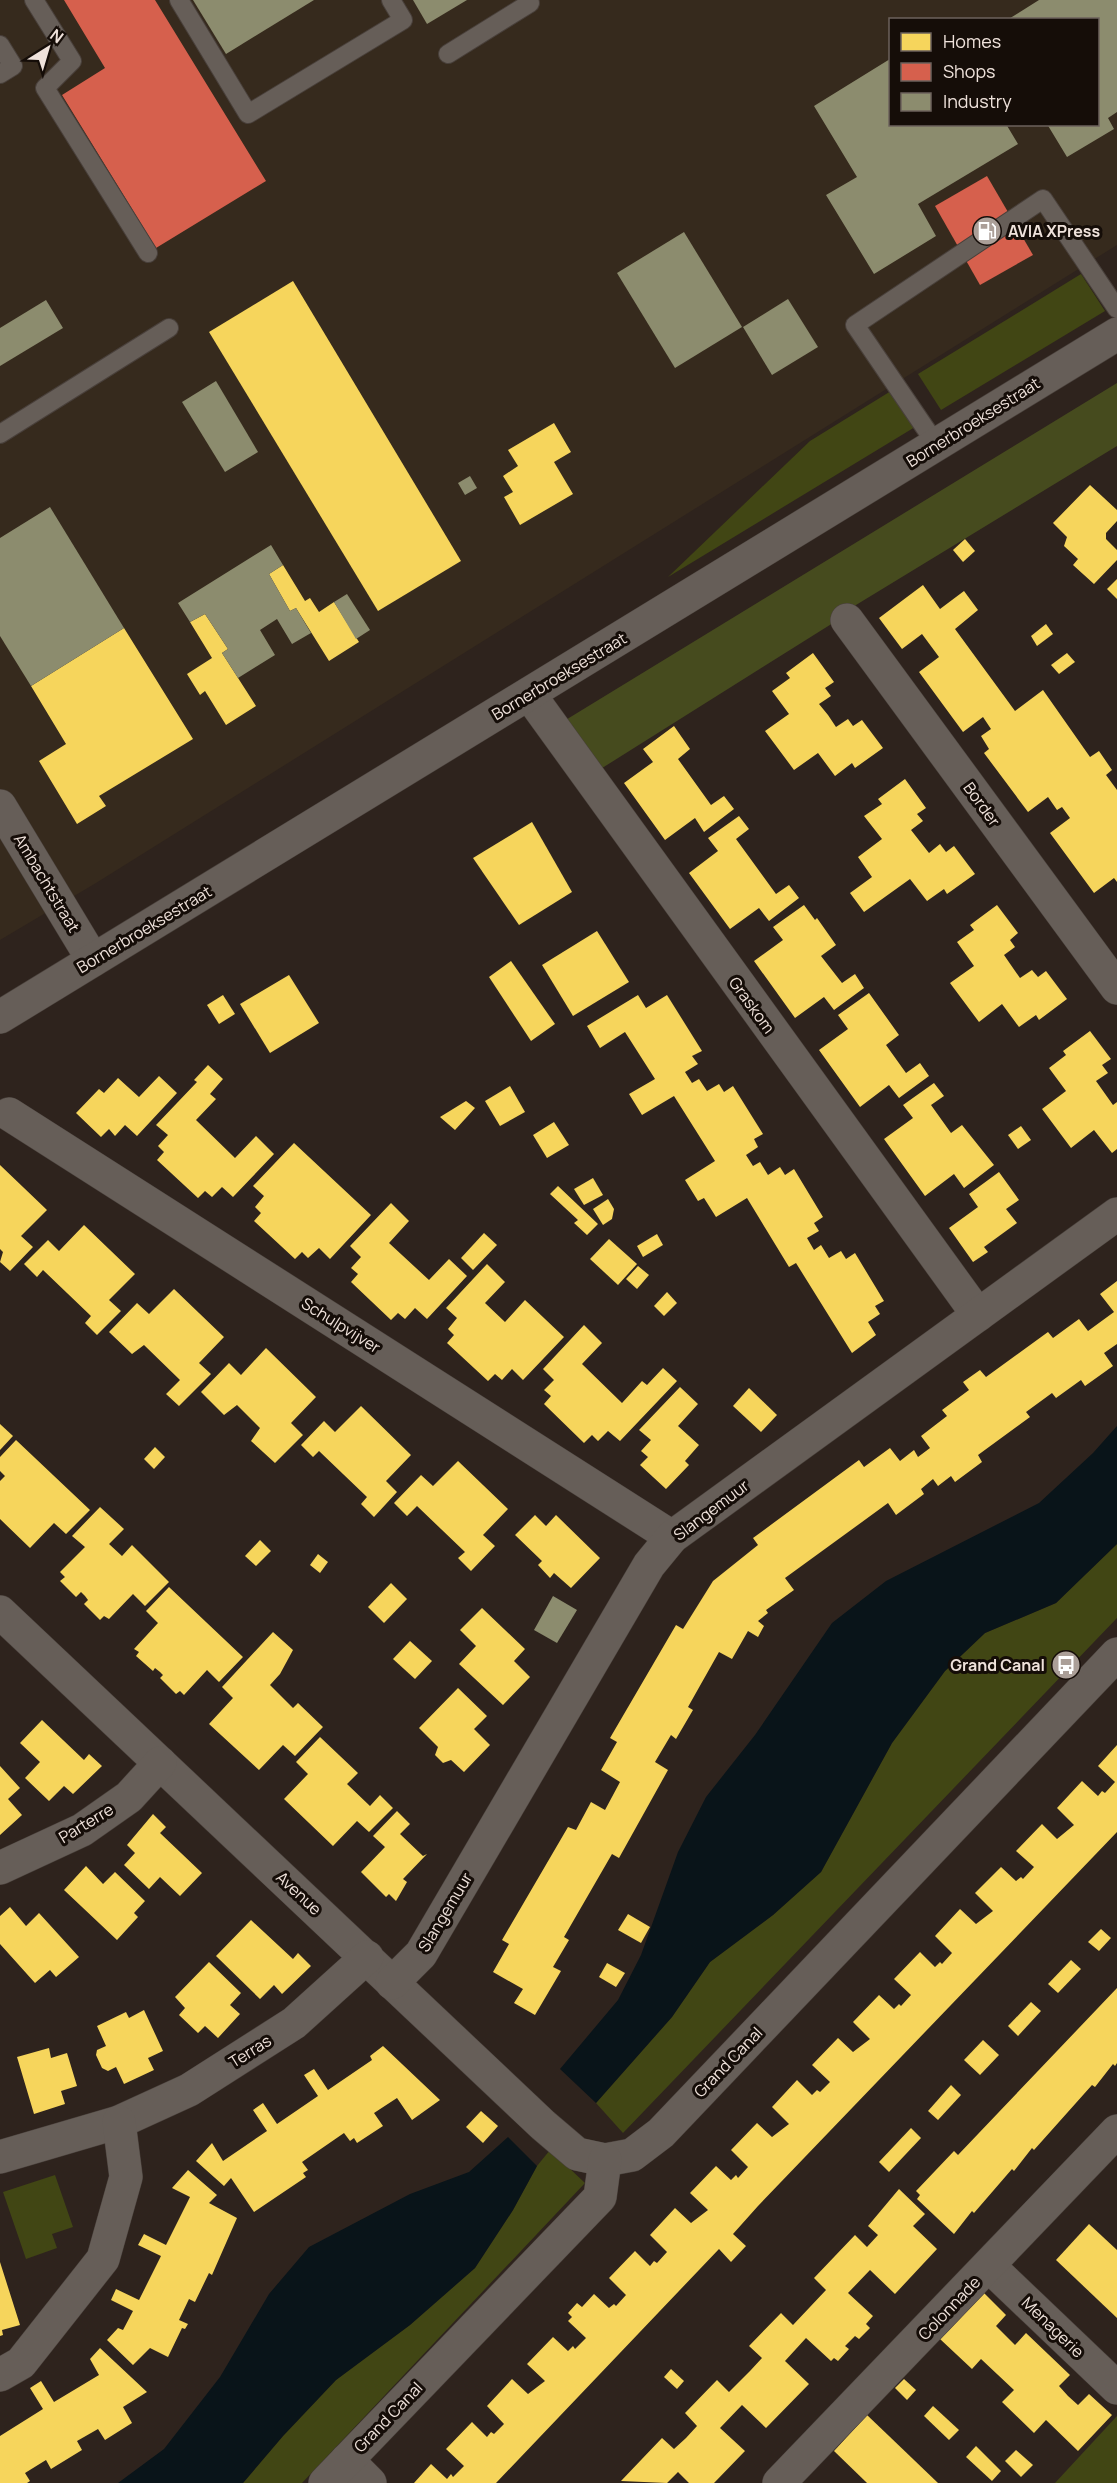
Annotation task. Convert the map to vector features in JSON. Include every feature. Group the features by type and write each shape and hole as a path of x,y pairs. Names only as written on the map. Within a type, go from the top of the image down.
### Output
{"street":[{"name":"Bornerbroeksestraat","path":"0,1017 1117,334"},
{"name":"Border","path":"847,620 1117,988"},
{"name":"Graskom","path":"529,694 978,1315"},
{"name":"Ambachtstraat","path":"0,806 93,960"},
{"name":"Schulpvijver","path":"9,1114 672,1537"},
{"name":"Slangemuur","path":"393,1983 421,1954 649,1565 672,1537 1117,1214"},
{"name":"Avenue","path":"0,1611 577,2154 605,2160"},
{"name":"Grand Canal","path":"370,2483 336,2472 600,2197 605,2160 632,2154 661,2133 1117,1654"},
{"name":"Parterre","path":"0,1868 82,1830 129,1797 160,1764"},
{"name":"Terras","path":"0,2157 118,2122 189,2090 294,2023 367,1957"},
{"path":"0,2375 21,2363 103,2259 126,2177 118,2122"},
{"name":"Colonnade","path":"792,2479 989,2266 1117,2132"},
{"name":"Menagerie","path":"989,2266 1117,2388"}],"lane":[{"path":"34,0 72,61 45,88 148,253"},
{"path":"179,0 248,114 403,20 391,0"},
{"path":"448,54 530,3 528,0"},
{"path":"0,45 13,66 0,74"},
{"path":"936,444 855,325 1043,199 1117,309"},
{"path":"0,434 169,328"}],"shaded area":[{"path":"0,0 1117,0 1117,245 96,883 0,940"},
{"path":"1117,1426 1117,1544 1056,1603 985,1633 945,1671 892,1743 821,1872 773,1915 710,1962 672,2017 596,2103 560,2069 618,2000 641,1955 678,1852 706,1797 755,1735 832,1623 886,1581 1039,1503 1093,1453"},
{"path":"508,2137 537,2166 513,2210 475,2268 410,2325 336,2380 283,2436 243,2483 118,2483 164,2449 220,2377 269,2294 309,2247 410,2194 469,2172"}],"green space":[{"path":"1081,274 1105,311 941,410 918,374"},
{"path":"1117,383 1117,446 856,605 833,623 599,770 564,721"},
{"path":"891,391 915,427 668,577 810,441"},
{"path":"1117,1544 1117,1618 623,2133 596,2103 672,2017 710,1962 773,1915 821,1872 892,1743 945,1671 985,1633 1056,1603"},
{"path":"550,2150 585,2183 302,2483 243,2483 283,2436 336,2380 410,2325 475,2268 513,2210 537,2166"},
{"path":"55,2175 73,2227 52,2234 57,2248 26,2259 3,2192"},
{"path":"1117,2416 1117,2483 1055,2483"}],"building: Homes":[{"path":"293,281 461,561 378,611 209,332"},
{"path":"554,423 571,452 554,462 573,494 520,525 504,497 513,492 503,476 518,466 508,450"},
{"path":"1090,485 1117,510 1117,521 1106,533 1106,539 1117,550 1117,560 1094,584 1073,565 1078,559 1064,546 1067,537 1053,523"},
{"path":"965,539 975,551 963,562 953,550"},
{"path":"283,565 305,601 310,598 319,612 334,602 359,642 329,661 296,608 290,611 269,574"},
{"path":"1117,579 1117,599 1107,589"},
{"path":"923,585 940,609 964,591 978,610 955,629 1015,711 1043,690 1090,757 1099,751 1112,770 1106,775 1117,790 1117,882 1114,878 1094,893 1050,833 1070,818 1062,807 1057,810 1048,797 1028,812 984,753 989,749 981,736 991,729 983,717 963,732 919,672 939,657 922,634 902,649 879,618"},
{"path":"205,614 228,649 222,653 256,706 226,725 205,691 200,695 187,674 212,658 190,622"},
{"path":"1046,624 1053,634 1037,646 1031,636"},
{"path":"124,628 193,739 99,796 106,806 77,824 39,761 66,744 31,686"},
{"path":"813,653 834,682 825,688 831,696 819,704 836,727 848,719 853,726 862,720 883,748 855,768 852,763 835,776 818,753 794,770 765,731 789,714 772,691 790,678 786,673"},
{"path":"1067,653 1075,662 1059,674 1051,665"},
{"path":"674,726 690,749 678,759 711,805 724,796 734,809 704,832 695,818 665,840 624,783 653,762 643,749"},
{"path":"905,779 926,808 917,814 923,821 911,830 929,853 940,844 946,852 954,846 975,874 947,894 944,889 927,901 910,879 864,912 850,893 872,877 858,857 882,839 864,816 882,804 878,799"},
{"path":"739,816 749,829 736,839 776,894 789,885 799,898 769,921 759,908 730,929 689,873 718,851 708,838"},
{"path":"532,822 572,892 519,925 473,858"},
{"path":"804,905 815,920 817,918 836,945 821,956 842,983 855,974 864,988 834,1010 824,997 795,1018 754,961 783,940 773,927"},
{"path":"997,905 1018,933 1010,940 1015,947 1004,955 1020,978 1032,970 1038,977 1046,971 1067,999 1039,1020 1036,1015 1019,1027 1002,1004 979,1022 950,983 974,966 957,942 974,930 970,925"},
{"path":"597,931 629,982 573,1016 542,965"},
{"path":"511,961 555,1024 531,1041 489,977"},
{"path":"289,975 319,1023 270,1053 240,1004"},
{"path":"869,993 899,1035 886,1045 906,1073 920,1063 929,1076 899,1098 889,1085 860,1107 819,1050 848,1029 838,1015"},
{"path":"223,995 235,1014 219,1024 207,1005"},
{"path":"638,995 646,1008 667,995 702,1051 692,1056 698,1064 685,1072 692,1083 699,1079 707,1091 719,1084 724,1092 733,1086 763,1134 754,1139 758,1147 746,1155 753,1166 760,1162 768,1175 780,1167 785,1175 794,1169 823,1217 814,1223 819,1231 807,1238 814,1250 821,1245 829,1258 841,1251 846,1259 855,1253 884,1301 875,1306 880,1314 868,1322 876,1335 852,1353 796,1263 789,1267 747,1198 716,1217 704,1198 698,1201 685,1180 715,1161 674,1096 642,1115 629,1094 655,1079 625,1032 600,1048 587,1026"},
{"path":"1090,1031 1111,1059 1102,1065 1108,1073 1096,1081 1113,1105 1117,1102 1117,1149 1112,1153 1094,1130 1071,1148 1042,1109 1066,1091 1049,1068 1066,1055 1063,1051"},
{"path":"208,1065 223,1079 210,1094 216,1099 196,1120 235,1158 256,1136 274,1154 233,1197 222,1187 212,1197 205,1191 198,1198 157,1160 164,1152 158,1146 168,1135 156,1125 197,1082 194,1080"},
{"path":"159,1076 177,1093 137,1136 125,1125 115,1136 109,1129 101,1137 76,1113 99,1089 104,1093 118,1078 139,1097"},
{"path":"934,1083 944,1096 931,1105 951,1133 962,1125 994,1165 964,1188 954,1174 925,1196 884,1139 913,1118 903,1105"},
{"path":"510,1086 525,1112 500,1126 485,1101"},
{"path":"466,1101 475,1108 455,1130 440,1117"},
{"path":"554,1122 569,1145 547,1158 533,1135"},
{"path":"1021,1126 1031,1140 1018,1149 1008,1135"},
{"path":"294,1143 371,1215 330,1259 319,1248 308,1258 302,1252 295,1259 254,1221 261,1213 255,1207 264,1196 253,1186"},
{"path":"0,1165 47,1210 21,1236 33,1247 10,1271 0,1262 3,1252 0,1249"},
{"path":"999,1172 1019,1200 1006,1209 1017,1223 984,1247 988,1252 973,1262 949,1228 978,1207 969,1194"},
{"path":"593,1178 603,1195 584,1205 574,1189"},
{"path":"558,1186 598,1224 587,1235 574,1223 578,1220 550,1194"},
{"path":"608,1199 614,1209 612,1219 603,1225 593,1209"},
{"path":"391,1203 409,1221 389,1243 429,1280 449,1259 467,1276 427,1319 415,1308 405,1319 398,1313 391,1320 351,1282 358,1274 351,1268 361,1257 350,1246"},
{"path":"84,1225 135,1274 109,1300 121,1311 97,1335 85,1323 91,1316 43,1270 37,1277 24,1264 48,1240 59,1251"},
{"path":"484,1233 497,1245 473,1270 461,1258"},
{"path":"657,1234 663,1245 643,1257 637,1246"},
{"path":"609,1239 637,1264 618,1285 590,1259"},
{"path":"487,1264 505,1282 485,1303 505,1322 525,1300 564,1337 523,1380 512,1369 502,1380 495,1374 488,1381 447,1343 454,1335 448,1329 457,1318 446,1308"},
{"path":"638,1266 649,1275 637,1289 626,1279"},
{"path":"1117,1281 1117,1344 1104,1353 1113,1366 1085,1386 1081,1380 1056,1398 1052,1393 1026,1412 1030,1417 978,1455 982,1462 955,1482 951,1476 938,1486 933,1479 921,1489 924,1494 896,1515 888,1503 785,1578 794,1590 766,1610 768,1613 758,1621 764,1626 758,1637 748,1631 732,1659 719,1652 688,1707 693,1710 676,1739 671,1735 655,1762 668,1770 619,1858 612,1854 564,1937 569,1940 553,1967 561,1971 535,2015 514,2003 523,1989 493,1972 509,1944 502,1940 568,1827 576,1830 591,1802 605,1810 620,1782 601,1770 617,1742 610,1738 676,1625 683,1629 713,1581 758,1545 753,1538 859,1460 864,1467 890,1448 900,1461 914,1450 918,1457 930,1448 921,1436 947,1416 942,1410 969,1390 963,1382 980,1370 986,1377 1048,1332 1053,1338 1079,1319 1088,1331 1114,1312 1100,1294"},
{"path":"174,1289 224,1337 199,1363 211,1374 179,1406 166,1394 180,1380 144,1345 132,1354 109,1332 137,1303 149,1314"},
{"path":"667,1292 677,1303 664,1316 654,1306"},
{"path":"584,1325 602,1343 582,1364 622,1403 642,1381 647,1385 663,1368 677,1381 620,1441 608,1431 598,1441 592,1435 584,1443 544,1404 551,1396 544,1390 554,1380 543,1369"},
{"path":"266,1348 316,1397 291,1423 303,1435 275,1463 251,1441 260,1428 237,1405 224,1415 201,1392 229,1363 241,1375"},
{"path":"680,1387 698,1404 678,1426 699,1445 685,1461 689,1465 666,1489 640,1465 648,1457 641,1451 651,1440 639,1430"},
{"path":"749,1388 777,1415 761,1432 733,1406"},
{"path":"361,1406 411,1455 386,1481 397,1492 374,1517 361,1504 367,1497 319,1451 313,1457 301,1445 324,1421 335,1432"},
{"path":"0,1424 13,1436 0,1450"},
{"path":"16,1440 90,1510 66,1534 54,1523 30,1548 0,1519 0,1481 5,1476 0,1471 0,1457"},
{"path":"155,1447 165,1457 154,1469 144,1459"},
{"path":"458,1461 508,1509 483,1535 495,1546 471,1571 458,1558 465,1552 417,1506 407,1516 394,1503 421,1475 433,1486"},
{"path":"100,1507 124,1529 109,1544 122,1556 132,1545 169,1582 145,1606 133,1594 109,1619 104,1616 100,1620 84,1604 88,1600 81,1592 76,1597 60,1581 65,1577 60,1572 85,1547 72,1536"},
{"path":"535,1515 546,1526 556,1515 600,1558 571,1588 554,1573 550,1578 538,1565 542,1561 515,1535"},
{"path":"260,1540 271,1551 256,1566 245,1556"},
{"path":"318,1554 328,1562 320,1573 310,1565"},
{"path":"391,1583 407,1599 384,1623 368,1607"},
{"path":"169,1587 243,1657 219,1682 207,1670 184,1695 180,1691 176,1694 160,1678 163,1675 155,1668 153,1671 136,1656 139,1652 134,1649 158,1623 146,1611"},
{"path":"482,1608 525,1649 514,1661 530,1677 503,1705 459,1664 476,1646 460,1630"},
{"path":"273,1632 293,1650 280,1674 270,1685 293,1708 298,1703 323,1727 295,1756 283,1745 259,1770 209,1724 233,1698 222,1687"},
{"path":"410,1641 432,1661 415,1679 393,1659"},
{"path":"458,1688 487,1716 474,1729 490,1745 464,1772 451,1760 443,1763 435,1755 438,1747 419,1728"},
{"path":"42,1720 84,1760 89,1754 102,1766 73,1794 64,1786 49,1801 25,1778 40,1762 20,1743"},
{"path":"320,1737 358,1773 347,1784 370,1806 380,1795 393,1808 369,1832 357,1821 333,1846 284,1799 308,1774 296,1762"},
{"path":"1117,1745 1117,1832 758,2206 733,2234 746,2246 731,2262 719,2249 496,2483 414,2483 431,2464 447,2479 451,2474 453,2477 464,2466 446,2449 472,2422 487,2437 491,2432 494,2434 504,2424 487,2406 512,2379 528,2394 545,2381 527,2364 553,2337 568,2351 573,2346 575,2349 586,2338 568,2321 572,2317 568,2313 577,2303 582,2307 594,2294 609,2308 614,2304 616,2306 626,2295 609,2278 635,2251 650,2266 654,2261 657,2263 667,2252 650,2235 675,2208 691,2223 708,2210 690,2193 716,2166 731,2180 736,2175 738,2178 748,2167 731,2150 757,2123 772,2137 789,2124 772,2107 797,2080 812,2095 817,2090 820,2092 830,2082 812,2065 838,2038 853,2052 870,2039 853,2022 879,1995 894,2009 899,2004 901,2006 911,1995 894,1979 920,1952 935,1967 940,1962 942,1964 952,1953 935,1936 960,1909 976,1924 993,1911 975,1893 1001,1867 1016,1881 1021,1877 1023,1879 1034,1867 1016,1851 1042,1824 1057,1839 1074,1825 1057,1808 1082,1781 1098,1796 1102,1791 1105,1793 1115,1782 1098,1766"},
{"path":"0,1766 20,1788 8,1799 22,1815 0,1835"},
{"path":"397,1811 410,1824 400,1834 423,1856 427,1854 403,1879 407,1882 396,1901 389,1894 386,1897 361,1872 385,1847 373,1836"},
{"path":"153,1814 166,1827 160,1833 202,1873 180,1896 160,1877 149,1889 124,1865 135,1853 127,1845"},
{"path":"86,1866 103,1884 115,1872 145,1901 134,1913 138,1917 117,1940 64,1890"},
{"path":"10,1907 26,1926 39,1913 79,1957 56,1977 50,1970 35,1983 0,1944 0,1916"},
{"path":"628,1914 650,1927 641,1943 618,1930"},
{"path":"251,1920 293,1959 298,1953 311,1966 282,1994 274,1985 260,1999 216,1956"},
{"path":"1101,1929 1111,1938 1099,1951 1088,1942"},
{"path":"1071,1960 1081,1969 1058,1993 1048,1984"},
{"path":"209,1962 241,1993 230,2005 240,2014 218,2038 205,2026 198,2033 179,2015 185,2008 175,1997"},
{"path":"607,1963 625,1973 616,1987 599,1977"},
{"path":"1117,1988 1117,2063 1115,2066 1113,2064 1095,2087 1092,2085 1034,2150 1032,2148 1014,2171 1012,2169 974,2213 972,2211 954,2234 917,2199 920,2195 916,2191 954,2151 958,2155"},
{"path":"1031,2002 1041,2011 1018,2036 1008,2026"},
{"path":"144,2010 163,2051 148,2058 154,2070 124,2084 116,2067 108,2071 102,2068 96,2055 97,2050 106,2046 97,2026 126,2012 129,2018"},
{"path":"983,2040 999,2055 980,2075 964,2060"},
{"path":"383,2046 440,2100 412,2120 397,2098 374,2113 383,2126 357,2143 354,2138 350,2141 344,2133 302,2162 308,2170 303,2173 306,2177 254,2212 231,2178 224,2186 196,2161 212,2143 223,2161 267,2131 253,2110 263,2103 277,2124 318,2096 304,2075 314,2069 328,2090 372,2060 370,2056"},
{"path":"49,2048 51,2058 67,2053 77,2086 61,2091 65,2104 34,2114 17,2057"},
{"path":"951,2085 961,2095 938,2120 928,2111"},
{"path":"481,2111 498,2126 483,2143 466,2127"},
{"path":"911,2128 921,2138 889,2172 879,2162"},
{"path":"188,2170 217,2195 209,2203 237,2218 212,2275 209,2273 195,2302 189,2299 179,2320 188,2324 185,2329 182,2328 168,2357 150,2348 133,2365 107,2340 118,2328 123,2330 133,2311 111,2300 116,2289 139,2300 161,2256 138,2245 144,2234 166,2245 190,2197 172,2188"},
{"path":"899,2189 925,2214 913,2226 937,2249 895,2294 870,2270 848,2293 873,2316 866,2324 870,2328 859,2339 855,2336 845,2346 849,2349 838,2361 834,2358 831,2361 806,2338 785,2361 809,2384 766,2428 742,2405 720,2428 745,2451 714,2483 689,2483 678,2472 667,2483 621,2481 662,2438 674,2449 686,2438 697,2426 685,2413 717,2380 729,2392 750,2371 762,2358 749,2346 781,2313 793,2325 826,2290 814,2278 855,2235 867,2247 878,2235 868,2226"},
{"path":"1089,2224 1117,2250 1117,2318 1056,2260"},
{"path":"0,2262 20,2325 2,2330 3,2335 0,2336"},
{"path":"984,2293 1006,2315 996,2326 1015,2345 1026,2333 1070,2375 1059,2386 1068,2396 1078,2405 1089,2394 1112,2415 1078,2451 1046,2420 1034,2433 1002,2402 1014,2390 981,2359 972,2369 940,2339"},
{"path":"100,2348 147,2392 123,2407 132,2423 105,2440 98,2429 77,2441 82,2450 51,2469 46,2460 25,2473 30,2481 27,2483 0,2483 0,2436 43,2409 30,2388 41,2381 54,2402 99,2375 90,2359"},
{"path":"671,2369 684,2381 677,2389 664,2377"},
{"path":"904,2379 916,2390 907,2400 895,2388"},
{"path":"933,2406 959,2430 949,2440 924,2416"},
{"path":"867,2415 938,2483 867,2483 834,2451"},
{"path":"976,2446 1001,2471 992,2481 966,2457"},
{"path":"1016,2450 1033,2465 1021,2477 1005,2461"}],"building: Shops":[{"path":"64,0 155,0 266,181 156,248 62,95 105,68"},
{"path":"987,176 1033,255 980,285 935,206"}],"building: Industry":[{"path":"193,0 314,0 226,54"},
{"path":"413,0 467,0 427,24"},
{"path":"1039,0 1117,0 1117,112 1108,118 1114,129 1067,157 1048,126 1099,126 1099,18 1010,18"},
{"path":"889,60 889,126 1007,126 1018,144 918,204 936,236 874,274 826,195 857,177 814,106"},
{"path":"684,232 742,327 675,368 617,273"},
{"path":"788,299 818,347 772,375 743,327"},
{"path":"46,300 63,328 0,366 0,328"},
{"path":"216,381 258,452 225,472 182,402"},
{"path":"470,476 477,488 465,495 458,483"},
{"path":"50,507 124,628 31,686 0,636 0,538"},
{"path":"271,545 283,565 269,574 290,611 296,608 311,633 292,644 277,619 260,630 275,655 238,678 222,653 228,649 205,614 190,622 178,603"},
{"path":"347,594 370,630 356,639 334,602"},
{"path":"553,1596 577,1610 557,1643 534,1630"}],"place":[{"name":"AVIA XPress","path":"987,231"},
{"name":"Grand Canal","path":"1066,1665"}]}
